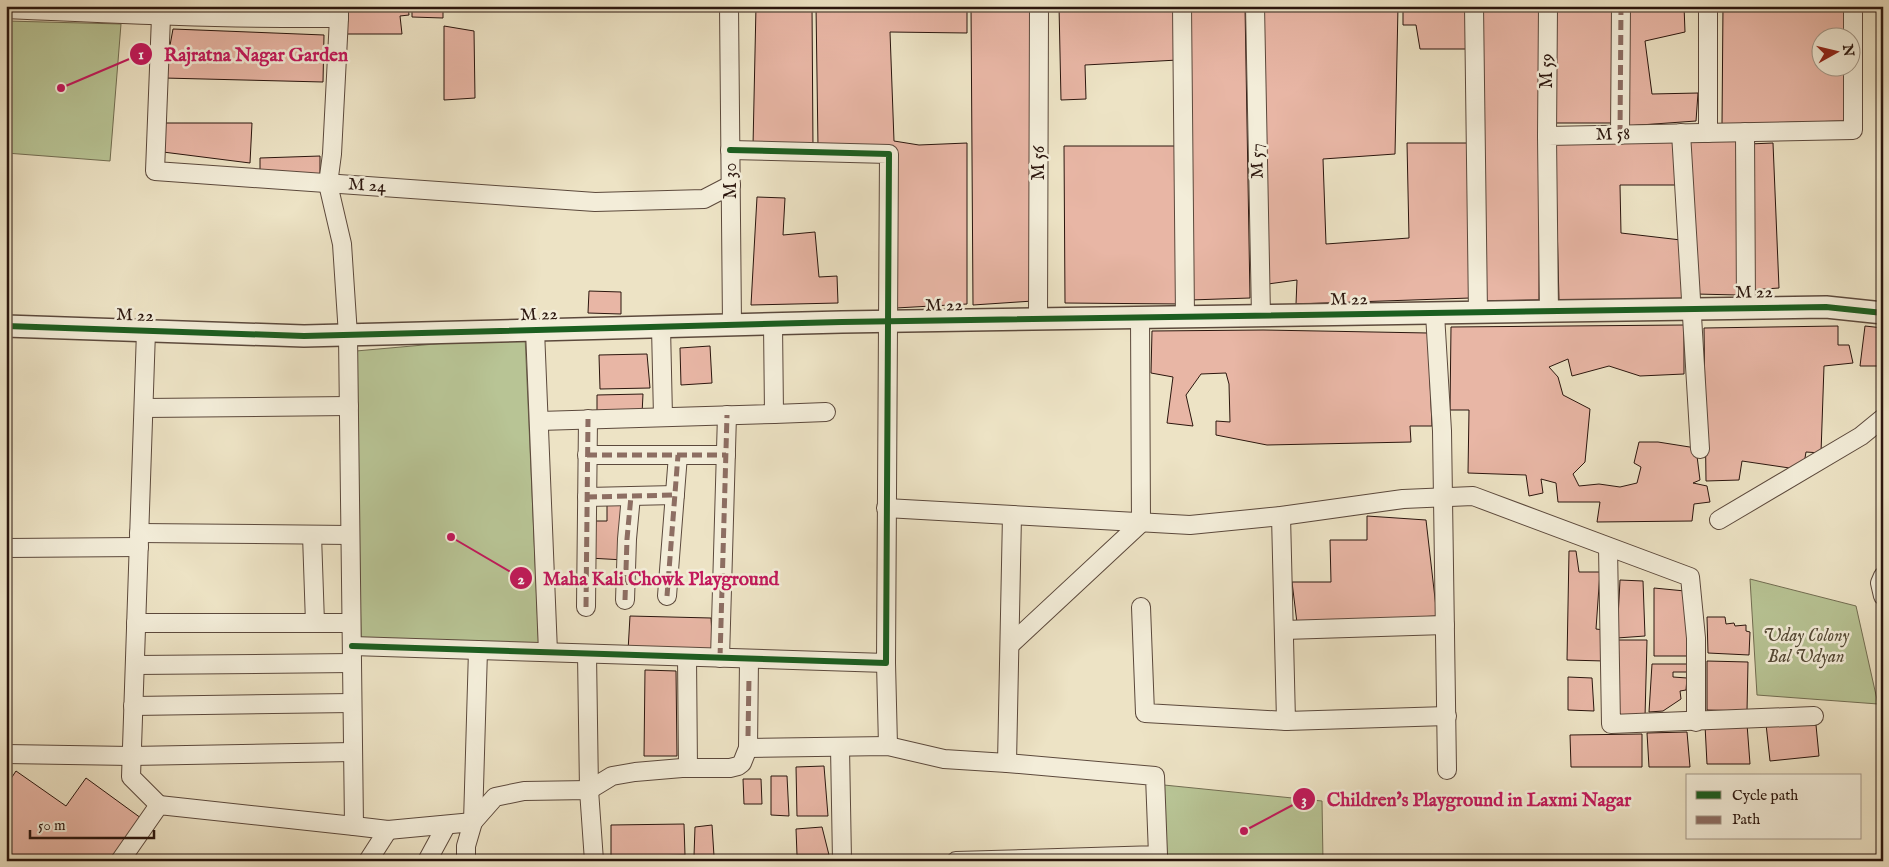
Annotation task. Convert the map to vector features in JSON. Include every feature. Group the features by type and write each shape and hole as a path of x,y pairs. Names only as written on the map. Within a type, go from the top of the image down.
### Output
{"street":[{"name":"M 30","path":"730,6 732,325"},
{"name":"M 56","path":"1038,319 1039,6"},
{"path":"1182,6 1185,317"},
{"name":"M 57","path":"1255,6 1262,316"},
{"path":"1474,6 1478,313"},
{"name":"M 59","path":"1547,136 1548,6"},
{"path":"1620,135 1621,6"},
{"path":"1708,6 1708,133"},
{"name":"M 58","path":"1547,136 1853,130 1853,6"},
{"path":"6,9 161,17 253,12 339,12 332,154 328,184 342,244 348,335 354,826"},
{"name":"M 24","path":"161,17 155,171 595,202 704,199 731,185"},
{"path":"1745,132 1746,308"},
{"path":"1681,134 1700,449"},
{"path":"1547,136 1549,311"},
{"path":"730,150 889,154 886,508 888,746"},
{"name":"M 22","path":"6,326 304,336 773,324 1746,308 1826,307 1883,313"},
{"path":"1435,314 1442,431 1447,770"},
{"path":"1010,645 1141,523 1140,318"},
{"path":"773,324 774,414"},
{"path":"661,327 663,417"},
{"path":"535,330 548,652"},
{"path":"146,331 131,777 159,806 388,830 446,826 473,822 496,797 524,791 589,790 612,776 635,772 688,768 722,769 738,766 742,763 748,748 749,660"},
{"path":"144,408 349,406"},
{"path":"539,421 826,412"},
{"path":"720,658 727,415"},
{"path":"1719,520 1861,436 1883,418"},
{"path":"586,607 588,419"},
{"path":"667,596 678,454"},
{"path":"588,455 726,455"},
{"path":"626,600 627,539 631,496"},
{"path":"587,497 675,496"},
{"path":"886,508 1190,525 1281,516 1403,499 1473,496 1690,577 1696,638 1696,722"},
{"path":"1007,762 1012,515"},
{"path":"1281,516 1286,721"},
{"path":"6,548 139,540 312,534 350,535"},
{"path":"312,534 315,623"},
{"path":"1608,546 1612,724 1814,716"},
{"path":"1883,576 1880,583 1883,596"},
{"path":"1141,608 1146,713 1286,721 1447,716"},
{"path":"136,623 351,623"},
{"path":"1284,630 1445,625"},
{"path":"135,665 478,650 886,663"},
{"path":"466,861 466,846 473,822 478,650"},
{"path":"588,654 589,790 594,861"},
{"path":"687,657 688,768"},
{"path":"133,706 352,704"},
{"path":"748,748 888,746 944,759 1007,762 1156,776 1158,855 956,861"},
{"path":"840,747 842,861"},
{"path":"6,754 131,756 353,752"},
{"path":"120,861 159,806"},
{"path":"427,861 446,826"},
{"path":"368,861 388,830"}],"green space":[{"path":"6,21 121,24 110,161 6,153"},
{"path":"525,336 539,649 361,641 356,351"},
{"name":"Uday Colony Bal Udyan","path":"1750,579 1856,606 1878,704 1757,695"},
{"path":"1164,785 1322,801 1323,861 1167,861"}],"building":[{"path":"344,6 408,6 409,15 400,16 402,34 344,34"},
{"path":"412,6 443,6 443,18 412,17"},
{"path":"756,6 812,6 813,149 753,146"},
{"path":"816,6 967,6 967,33 890,32 894,141 919,145 967,143 967,304 896,308 896,148 818,147"},
{"path":"971,6 1031,6 1033,301 973,305"},
{"path":"1059,6 1178,6 1178,60 1085,65 1086,99 1061,100"},
{"path":"1189,6 1245,6 1250,298 1190,300"},
{"path":"1261,6 1398,6 1395,154 1323,159 1326,244 1409,238 1407,143 1471,143 1470,298 1296,304 1297,280 1268,284"},
{"path":"1403,6 1467,6 1466,49 1420,49 1416,25 1403,25"},
{"path":"1483,6 1540,6 1539,300 1484,301"},
{"path":"1554,6 1614,6 1615,123 1555,123"},
{"path":"1627,6 1684,6 1685,32 1645,41 1652,94 1698,93 1696,121 1626,126"},
{"path":"1723,6 1845,6 1845,28 1812,28 1812,78 1845,78 1845,121 1722,124"},
{"path":"444,26 474,31 475,98 444,100"},
{"path":"173,29 324,35 323,82 164,78"},
{"path":"165,123 252,123 250,163 163,152"},
{"path":"1676,140 1679,185 1620,185 1621,233 1681,240 1683,302 1559,301 1555,142"},
{"path":"1738,141 1738,295 1696,294 1687,142"},
{"path":"1773,143 1779,288 1750,290 1749,144"},
{"path":"1064,146 1178,146 1181,304 1065,303"},
{"path":"320,156 320,178 260,173 260,158"},
{"path":"757,197 785,198 783,235 815,232 819,277 837,276 838,303 751,305"},
{"path":"589,291 621,292 621,314 588,313"},
{"path":"1684,325 1684,374 1640,376 1609,366 1572,376 1568,359 1549,367 1558,377 1563,395 1590,409 1585,462 1573,474 1579,486 1599,484 1620,487 1637,483 1641,467 1634,463 1639,442 1658,442 1696,448 1700,480 1693,483 1707,486 1710,502 1694,504 1692,521 1597,522 1600,502 1558,502 1556,483 1541,479 1543,493 1529,496 1526,475 1468,473 1469,410 1450,410 1451,327"},
{"path":"1838,326 1838,345 1849,345 1853,363 1824,366 1821,453 1806,452 1803,470 1742,461 1739,480 1706,481 1704,328"},
{"path":"1865,326 1883,328 1883,366 1860,366"},
{"path":"1263,330 1428,333 1432,426 1410,426 1411,442 1267,445 1216,435 1216,421 1230,422 1229,384 1226,373 1201,374 1186,395 1193,426 1167,423 1173,377 1151,373 1152,331"},
{"path":"710,346 712,383 681,385 680,348"},
{"path":"647,354 650,388 600,389 599,355"},
{"path":"643,394 642,414 597,416 597,395"},
{"path":"607,505 625,505 624,560 589,558 591,521 607,521"},
{"path":"1367,516 1426,520 1437,616 1297,623 1292,582 1331,582 1330,540 1367,540"},
{"path":"1569,551 1576,551 1579,572 1600,572 1596,629 1604,630 1604,661 1567,660"},
{"path":"1620,580 1643,581 1645,636 1617,638"},
{"path":"1654,588 1685,591 1689,656 1654,656"},
{"path":"630,616 711,618 713,651 628,651"},
{"path":"1707,617 1725,617 1726,624 1734,623 1735,626 1746,625 1746,631 1750,632 1749,655 1708,653"},
{"path":"1617,640 1647,640 1645,717 1614,717"},
{"path":"1707,661 1748,662 1747,711 1707,710"},
{"path":"1652,664 1687,664 1687,672 1673,672 1673,677 1687,678 1686,690 1680,691 1681,699 1663,711 1649,712"},
{"path":"645,670 676,671 677,756 644,756"},
{"path":"1568,677 1592,678 1594,711 1568,710"},
{"path":"1747,724 1750,764 1707,764 1705,725"},
{"path":"1766,724 1816,725 1819,756 1770,761"},
{"path":"1687,732 1690,767 1649,767 1647,733"},
{"path":"1642,734 1642,767 1571,767 1570,735"},
{"path":"824,766 828,816 797,816 796,767"},
{"path":"16,771 66,806 86,778 145,821 116,861 6,861 6,786"},
{"path":"771,776 787,776 789,816 771,815"},
{"path":"743,779 761,779 762,804 744,804"},
{"path":"684,824 685,855 611,857 611,825"},
{"path":"712,825 714,856 694,856 695,827"},
{"path":"822,827 829,855 797,855 796,829"}],"marked path":[{"path":"1620,135 1621,6"},
{"path":"720,658 727,415"},
{"path":"586,607 588,419"},
{"path":"587,455 726,455"},
{"path":"667,596 678,455"},
{"path":"587,497 675,495"},
{"path":"625,600 627,539 631,496"},
{"path":"748,736 749,677"}],"cycle path":[{"path":"352,646 886,663 889,154 730,150"},
{"path":"6,326 304,336 842,322 1826,307 1883,313"}],"place":[{"name":"Rajratna Nagar Garden","path":"61,88"},
{"name":"Maha Kali Chowk Playground","path":"451,537"},
{"name":"Children's Playground in Laxmi Nagar","path":"1244,831"}]}
